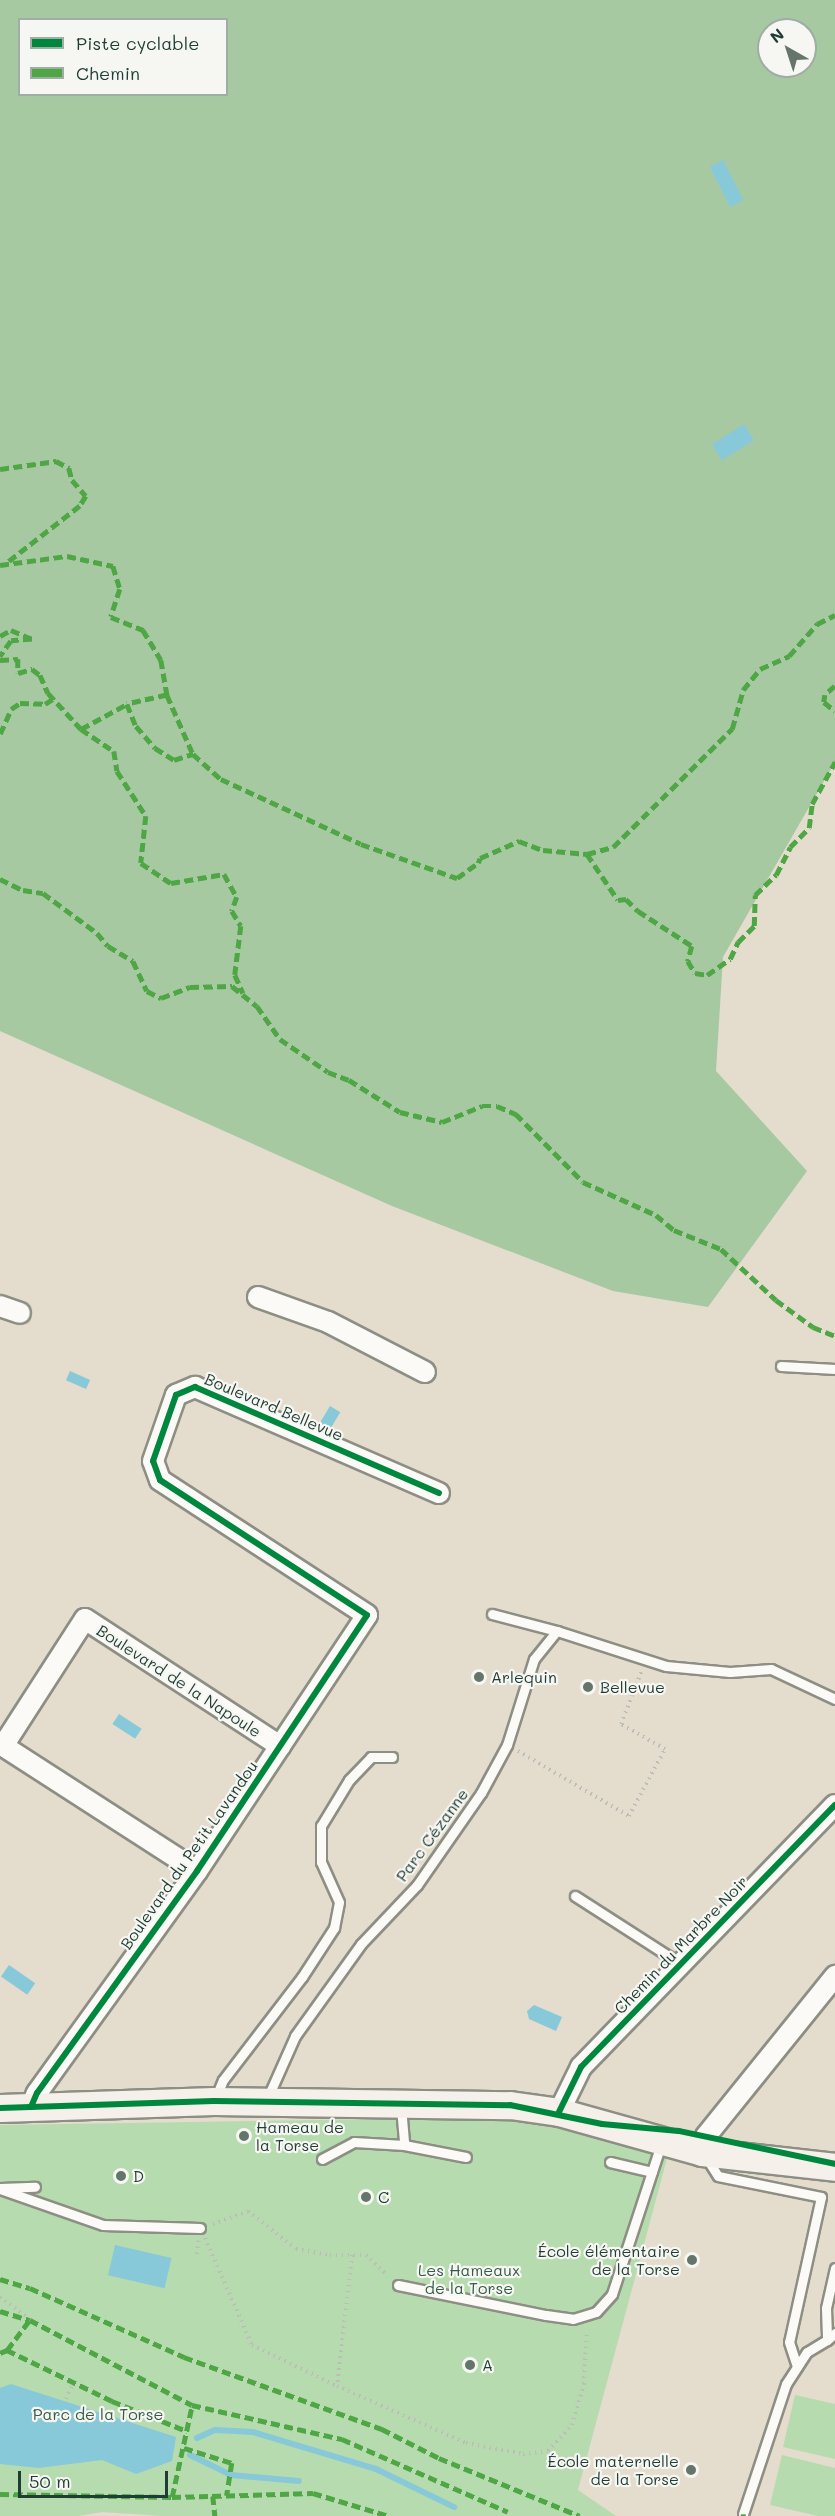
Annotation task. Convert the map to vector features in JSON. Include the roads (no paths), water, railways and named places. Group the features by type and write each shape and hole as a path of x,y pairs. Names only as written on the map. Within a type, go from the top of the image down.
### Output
{"street":[{"path":"258,1297 328,1322 425,1372"},
{"path":"0,1306 20,1312"},
{"name":"Boulevard Bellevue","path":"367,1616 160,1480 153,1461 176,1395 195,1387 439,1493"},
{"name":"Boulevard du Petit Lavandou","path":"31,2107 37,2093 197,1871 367,1616"},
{"name":"Boulevard de la Napoule","path":"1,1745 85,1619 280,1746"},
{"path":"1,1745 197,1871"},
{"name":"Chemin du Marbre Noir","path":"559,2112 581,2067 835,1805"},
{"path":"704,2144 835,1976"},
{"path":"0,2108 214,2101 510,2105 559,2112 662,2142 704,2144"},
{"path":"602,2124 835,2166"}],"lane":[{"path":"781,1366 835,1369"},
{"path":"492,1614 557,1631 647,1660 730,1672 771,1669 835,1699"},
{"name":"Parc Cézanne","path":"266,2101 295,2036 361,1944 417,1885 481,1793 507,1745 534,1659 557,1631"},
{"path":"214,2101 223,2080 295,1987 334,1928 339,1902 321,1862 321,1826 349,1780 372,1757 392,1756"},
{"path":"575,1896 681,1964"},
{"path":"401,2102 404,2145"},
{"path":"322,2159 354,2142 404,2145 466,2157"},
{"path":"398,2284 573,2319 596,2312 612,2294 662,2142"},
{"path":"704,2144 718,2176 820,2197 789,2342 797,2367"},
{"path":"609,2162 652,2172"},
{"path":"0,2188 35,2187"},
{"path":"0,2188 103,2225 200,2228"},
{"path":"743,2514 786,2384 807,2352 831,2336 826,2308 835,2268"}],"water":[{"path":"723,160 743,200 730,207 710,167"},
{"path":"744,424 754,440 722,460 712,444"},
{"path":"70,1371 90,1380 86,1389 66,1380"},
{"path":"330,1406 340,1412 328,1432 318,1426"},
{"path":"119,1714 142,1729 135,1739 112,1724"},
{"path":"9,1965 35,1983 27,1995 1,1976"},
{"path":"534,2005 562,2017 556,2031 529,2019 527,2011"},
{"path":"115,2245 172,2258 165,2288 108,2275"},
{"path":"11,2384 176,2437 172,2461 136,2474 102,2460 39,2468 0,2464 0,2388"}],"waterway":[{"path":"197,2438 215,2430 253,2432 376,2469 454,2507"},
{"path":"190,2455 231,2475 299,2481"}],"place":[{"name":"Arlequin","path":"479,1677"},
{"name":"Bellevue","path":"588,1687"},
{"name":"Hameau de la Torse","path":"244,2136"},
{"name":"D","path":"121,2176"},
{"name":"C","path":"366,2197"},
{"name":"École élémentaire de la Torse","path":"692,2260"},
{"name":"A","path":"470,2365"},
{"name":"École maternelle de la Torse","path":"691,2470"}],"park label":[{"name":"Les Hameaux de la Torse","path":"469,2279"},
{"name":"Parc de la Torse","path":"98,2414"}]}
